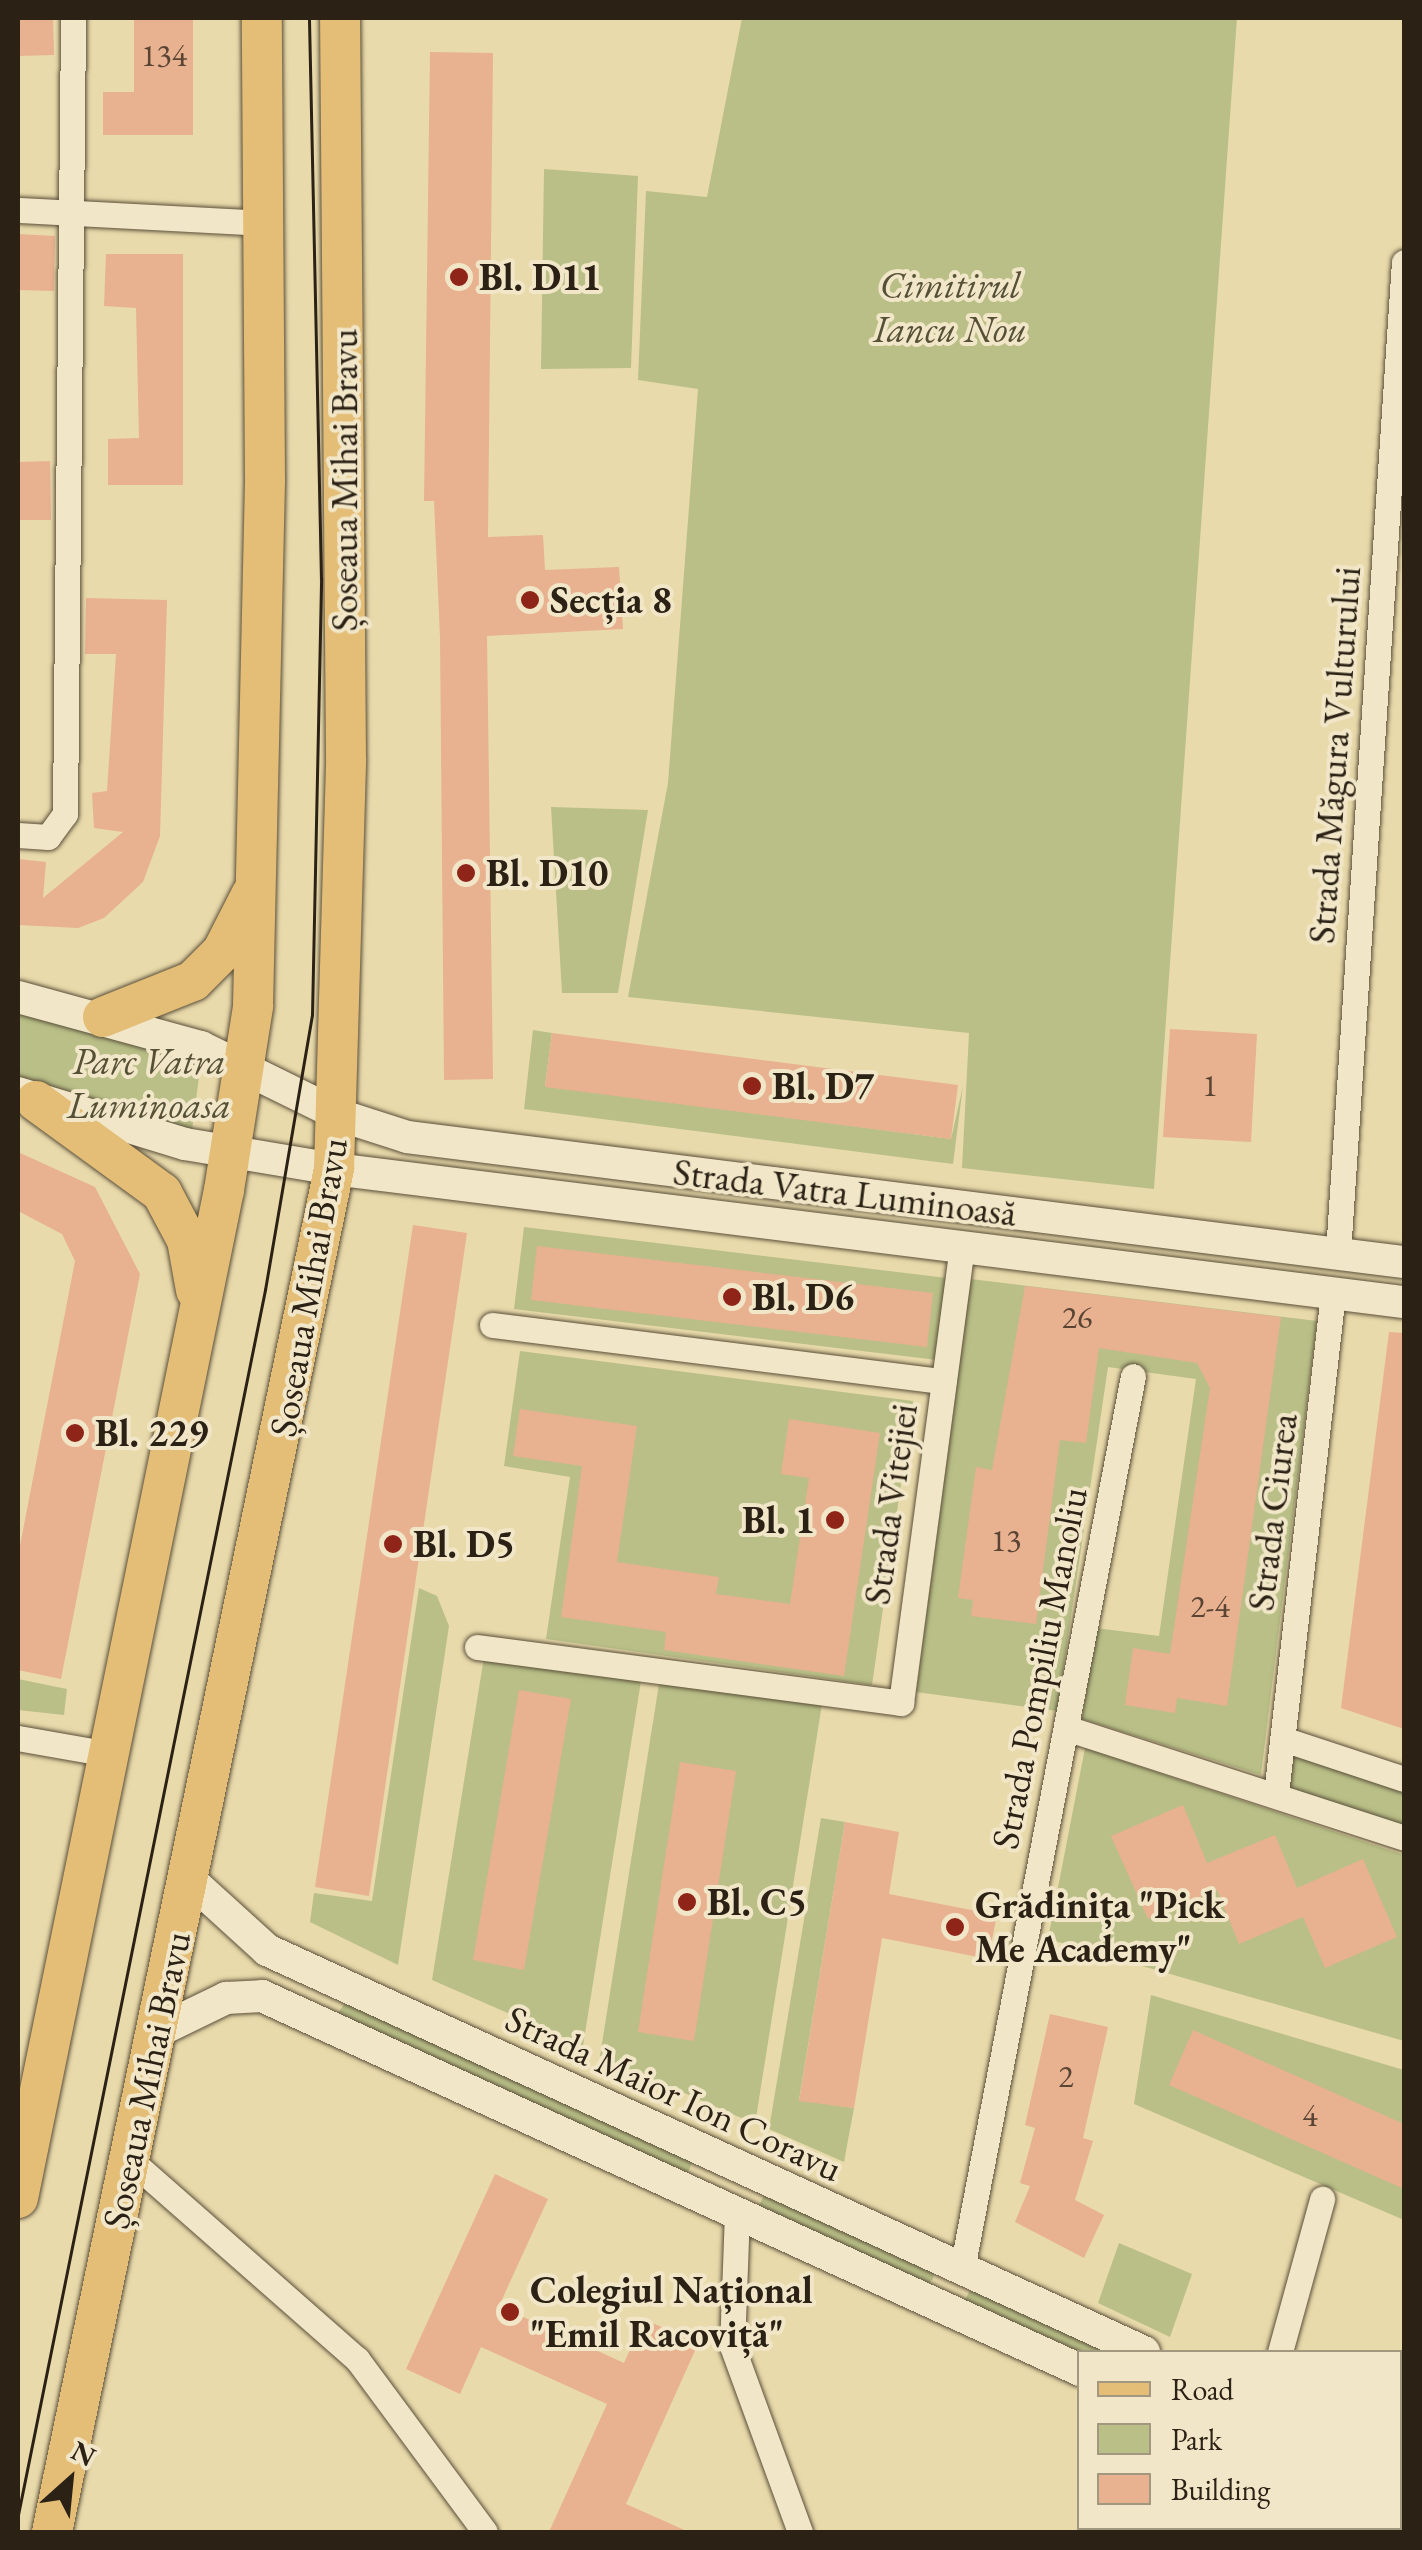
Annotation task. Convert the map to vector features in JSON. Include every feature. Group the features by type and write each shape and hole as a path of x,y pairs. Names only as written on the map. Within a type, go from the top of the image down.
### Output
{"main road":[{"path":"18,2198 246,1066 259,878 262,18"},
{"name":"Șoseaua Mihai Bravu","path":"52,2532 334,1169 339,1116 340,18"},
{"path":"103,1017 209,968 259,878"},
{"path":"27,1097 162,1192 186,1240 198,1317"}],"street":[{"path":"18,836 48,837 65,814 73,18"},
{"path":"18,210 262,223"},
{"name":"Strada Măgura Vulturului","path":"1338,1254 1404,262"},
{"name":"Strada Vatra Luminoasă","path":"18,997 103,1017 246,1066 339,1116 407,1137 1404,1262"},
{"name":"Strada Vatra Luminoasă","path":"27,1097 230,1153 334,1169 1404,1302"},
{"name":"Strada Vitejiei","path":"476,1646 901,1704 962,1247"},
{"path":"1334,1293 1338,1254"},
{"name":"Strada Ciurea","path":"1276,1794 1334,1293"},
{"path":"492,1325 944,1381"},
{"name":"Strada Pompiliu Manoliu","path":"962,2269 1133,1376"},
{"path":"1066,1728 1404,1838"},
{"path":"18,1738 109,1754"},
{"path":"1283,1739 1404,1779"},
{"name":"Strada Maior Ion Coravu","path":"189,1879 267,1950 1140,2350"},
{"path":"158,2031 226,1998 262,1996 1077,2369"},
{"path":"128,2158 357,2359 485,2532"},
{"path":"754,2174 737,2212 732,2346 800,2532"},
{"path":"1281,2350 1322,2200"},
{"path":"946,2308 962,2269"}],"green space":[{"name":"Cimitirul Iancu Nou","path":"742,18 1237,18 1154,1189 962,1168 969,1033 628,997 668,783 698,389 638,380 646,191 707,197"},
{"path":"544,169 638,176 631,368 541,369"},
{"path":"551,807 648,810 618,993 562,993"},
{"name":"Parc Vatra Luminoasa","path":"18,1006 202,1054 191,1138 18,1078"},
{"path":"533,1030 552,1033 545,1086 951,1139 963,1086 953,1164 524,1109"},
{"name":"Bl. D6","path":"524,1227 947,1278 937,1360 514,1309"},
{"path":"971,1279 1317,1321 1261,1775 1082,1719 1096,1628 1159,1636 1196,1379 1108,1367 1057,1711 916,1692"},
{"path":"520,1351 913,1401 872,1685 546,1639 570,1477 504,1466"},
{"path":"419,1588 437,1596 449,1626 398,1965 310,1922 314,1893 372,1901"},
{"path":"484,1657 641,1681 583,2046 432,1980"},
{"path":"18,1679 67,1689 64,1715 18,1710"},
{"path":"659,1684 822,1704 755,2124 600,2056"},
{"path":"1085,1748 1404,1855 1404,2041 1048,1939"},
{"path":"1292,1750 1404,1787 1404,1827 1287,1787"},
{"path":"821,1818 845,1822 799,2100 854,2108 844,2162 769,2129"},
{"path":"1151,1995 1404,2070 1404,2220 1134,2104"},
{"path":"349,1997 695,2156 685,2179 336,2016"},
{"path":"766,2192 934,2269 933,2279 926,2286 757,2209"},
{"path":"1119,2243 1192,2274 1170,2337 1098,2303"},
{"path":"970,2290 1118,2350 1077,2351 965,2300"}],"building":[{"path":"18,18 53,18 54,55 18,56"},
{"path":"134,18 193,18 193,135 103,135 103,92 134,92"},
{"path":"430,52 493,53 488,537 543,535 545,570 619,567 623,629 487,636 493,1079 444,1080 440,637 434,501 424,501"},
{"path":"18,234 55,236 54,291 18,290"},
{"path":"106,254 183,254 183,485 108,485 108,439 139,438 136,308 104,306"},
{"path":"50,461 51,520 18,520 18,462"},
{"path":"86,598 167,600 160,836 143,882 104,918 78,928 18,925 18,859 46,862 43,898 123,832 94,828 92,793 107,791 116,654 85,654"},
{"path":"1170,1029 1257,1034 1251,1142 1163,1137"},
{"name":"Bl. D7","path":"552,1033 958,1085 951,1139 545,1087"},
{"path":"18,1152 95,1187 140,1274 61,1679 18,1670 18,1556 75,1261 62,1234 18,1211"},
{"name":"Bl. D5","path":"413,1225 467,1233 369,1896 315,1887"},
{"name":"Bl. D6","path":"537,1246 933,1293 927,1347 531,1300"},
{"path":"1025,1286 1281,1317 1227,1706 1177,1698 1175,1713 1125,1705 1133,1648 1170,1654 1210,1388 1197,1363 1099,1348 1086,1443 1060,1440 1036,1624 971,1616 973,1600 958,1598 976,1467 992,1470"},
{"path":"1389,1332 1404,1333 1404,1729 1341,1708"},
{"name":"Bl. 1","path":"520,1409 637,1426 617,1562 719,1577 716,1594 790,1604 809,1478 781,1474 789,1419 880,1433 844,1676 664,1650 666,1632 561,1617 582,1466 513,1456"},
{"path":"519,1690 571,1699 524,1970 473,1960"},
{"name":"Bl. C5","path":"680,1762 736,1771 694,2041 638,2032"},
{"path":"1183,1805 1207,1863 1275,1835 1297,1888 1363,1859 1397,1937 1325,1968 1303,1917 1239,1944 1217,1890 1148,1919 1111,1836"},
{"path":"845,1822 899,1832 889,1894 997,1915 988,1959 882,1938 854,2108 799,2101"},
{"path":"1050,2014 1108,2027 1083,2138 1093,2141 1075,2200 1104,2215 1084,2258 1015,2222 1030,2186 1020,2183 1035,2128 1025,2125"},
{"path":"1193,2030 1404,2124 1404,2189 1169,2085"},
{"name":"Colegiul Național \"Emil Racoviță\"","path":"495,2174 548,2199 499,2306 624,2363 644,2319 698,2344 626,2504 689,2532 549,2532 607,2404 481,2347 460,2394 406,2369"}],"tram line":[{"path":"18,2515 265,1290 312,1015 321,579 309,18"}],"place":[{"name":"Bl. D11","path":"459,277"},
{"name":"Secția 8","path":"530,600"},
{"name":"Bl. D10","path":"466,873"},
{"name":"Bl. D7","path":"752,1086"},
{"name":"Bl. D6","path":"732,1297"},
{"name":"Bl. 229","path":"75,1433"},
{"name":"Bl. 1","path":"835,1520"},
{"name":"Bl. D5","path":"393,1544"},
{"name":"Bl. C5","path":"687,1902"},
{"name":"Grădinița \"Pick Me Academy\"","path":"955,1927"},
{"name":"Colegiul Național \"Emil Racoviță\"","path":"510,2312"}]}
